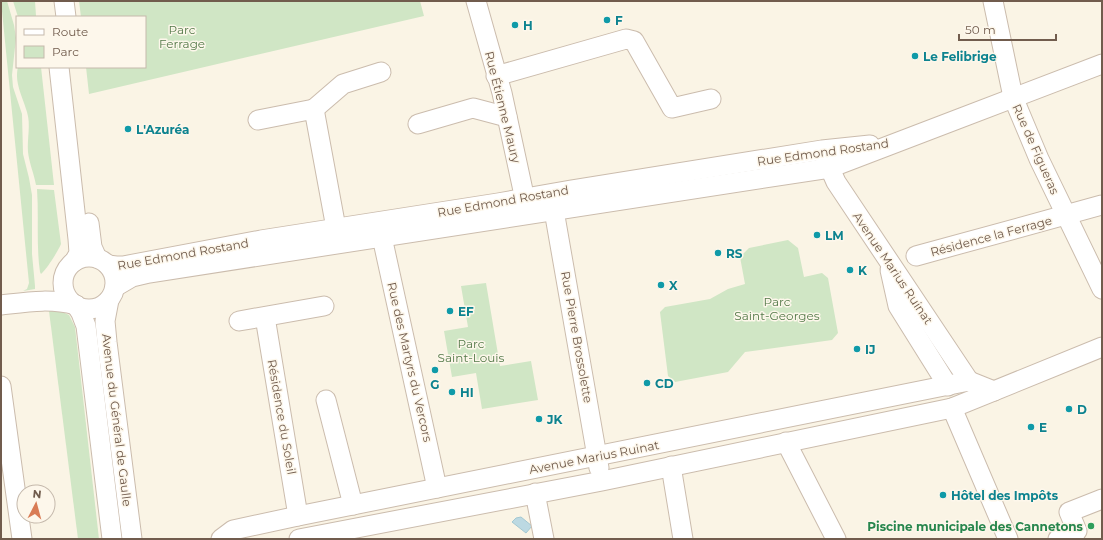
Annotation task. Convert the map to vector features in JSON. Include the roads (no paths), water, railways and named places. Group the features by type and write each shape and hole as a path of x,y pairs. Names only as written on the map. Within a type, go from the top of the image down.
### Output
{"street":[{"path":"52,1 54,16"},
{"path":"64,1 66,16"},
{"name":"Rue Étienne Maury","path":"476,1 502,93 527,206"},
{"name":"Rue de Figueras","path":"993,1 1013,97 1039,159 1102,289"},
{"path":"496,76 626,39 634,41 672,108 711,99"},
{"name":"Rue Edmond Rostand","path":"102,262 116,266 123,266 261,240 336,228 830,168 1102,64"},
{"path":"40,300 53,293 79,253 59,68"},
{"path":"1,305 40,300 64,302 82,308 97,308 112,294 115,279 113,272 102,262 92,247 90,238 71,68"},
{"path":"258,120 314,109 343,84 381,72"},
{"path":"418,124 473,108 507,117"},
{"path":"314,109 336,228"},
{"name":"Rue Edmond Rostand","path":"553,202 822,150 900,142"},
{"name":"Avenue Marius Ruinat","path":"221,539 232,530 298,516 969,382 836,182 822,150"},
{"name":"Rue Pierre Brossolette","path":"553,202 602,481"},
{"name":"Résidence la Ferrage","path":"916,256 1102,205"},
{"name":"Rue Edmond Rostand","path":"112,294 132,277 148,273 382,237 527,206"},
{"name":"Rue des Martyrs du Vercors","path":"382,237 437,488"},
{"path":"76,305 66,294 63,285 69,269 81,258 89,257 102,262"},
{"path":"889,261 898,306 948,386"},
{"name":"Avenue du Général de Gaulle","path":"112,294 106,312 106,335 132,539"},
{"name":"Avenue du Général de Gaulle","path":"76,305 86,326 112,539"},
{"path":"239,321 324,306"},
{"name":"Résidence du Soleil","path":"265,317 298,516"},
{"name":"Avenue Marius Ruinat","path":"299,539 602,481 952,408 1102,347"},
{"path":"969,382 994,391"},
{"path":"1,386 22,539"},
{"path":"326,400 352,505"},
{"path":"952,408 1006,536"},
{"path":"786,442 836,539"},
{"path":"671,466 683,539"},
{"path":"535,493 544,539"},
{"path":"1058,539 1077,532 1069,512 1102,499"}],"water":[{"path":"521,517 532,526 526,533 512,522 516,518"}],"place":[{"name":"F","path":"607,20"},
{"name":"H","path":"515,25"},
{"name":"Le Felibrige","path":"915,56"},
{"name":"L'Azuréa","path":"128,129"},
{"name":"LM","path":"817,235"},
{"name":"RS","path":"718,253"},
{"name":"K","path":"850,270"},
{"name":"X","path":"661,285"},
{"name":"EF","path":"450,311"},
{"name":"IJ","path":"857,349"},
{"name":"G","path":"435,370"},
{"name":"CD","path":"647,383"},
{"name":"HI","path":"452,392"},
{"name":"D","path":"1069,409"},
{"name":"JK","path":"539,419"},
{"name":"E","path":"1031,427"},
{"name":"Hôtel des Impôts","path":"943,495"},
{"name":"Piscine municipale des Cannetons","path":"1091,526"}],"park label":[{"name":"Parc Ferrage","path":"182,36"},
{"name":"Parc Saint-Georges","path":"777,308"},
{"name":"Parc Saint-Louis","path":"471,350"}]}
